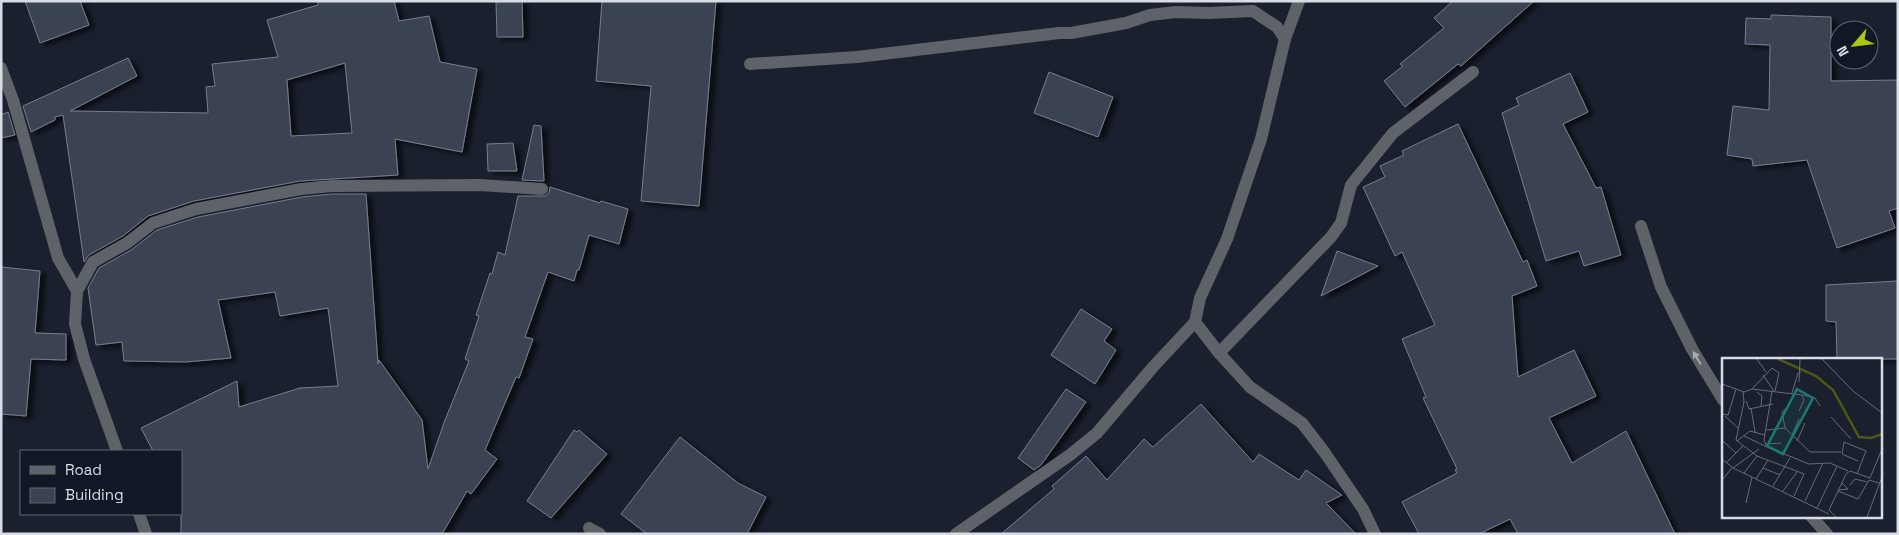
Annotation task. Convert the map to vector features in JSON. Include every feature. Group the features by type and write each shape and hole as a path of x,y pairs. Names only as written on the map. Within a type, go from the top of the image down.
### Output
{"street":[{"path":"956,534 1070,455 1097,433 1153,367 1195,322 1200,298 1227,239 1261,139 1285,39 1299,1"},
{"path":"750,64 857,57 971,42 1072,33 1126,23 1150,15 1176,12 1253,11 1277,27 1285,39"},
{"path":"1,68 13,100 58,258 77,291"},
{"path":"1219,353 1331,237 1341,223 1351,185 1393,133 1473,72"},
{"path":"117,450 84,359 75,324 77,291 93,262 127,243 153,223 196,209 301,189 332,186 480,186 542,189"},
{"path":"1641,226 1661,287 1692,349 1722,398"},
{"path":"1195,322 1219,353 1250,387 1302,423 1325,452 1363,509 1375,534"},
{"path":"139,515 146,534"},
{"path":"1813,518 1827,534"}],"building":[{"path":"25,1 80,1 89,25 40,43"},
{"path":"318,1 394,1 399,21 429,16 440,62 477,69 462,152 395,139 398,175 300,181 194,201 148,216 123,236 89,255 84,262 63,115 55,117 55,120 31,132 23,106 128,58 137,76 70,111 208,113 206,87 215,86 212,64 278,57 267,20 318,5","holes":["345,63 352,133 291,136 287,80"]},
{"path":"522,1 523,37 497,37 496,2"},
{"path":"602,1 716,1 699,206 641,201 651,86 596,81"},
{"path":"1453,1 1534,1 1461,66 1458,64 1405,107 1384,81 1403,66 1400,64 1444,28 1434,18"},
{"path":"1771,15 1831,17 1831,20 1829,20 1829,70 1831,70 1831,81 1898,80 1898,208 1889,211 1895,228 1837,248 1807,160 1753,166 1752,159 1727,155 1733,106 1769,110 1770,45 1745,44 1746,18 1771,19"},
{"path":"1049,72 1113,97 1098,137 1034,113"},
{"path":"1570,73 1588,112 1563,124 1596,188 1601,187 1621,255 1584,266 1579,251 1546,261 1502,113 1519,105 1516,98"},
{"path":"8,112 15,135 1,138 1,115"},
{"path":"1458,124 1523,262 1527,260 1537,286 1512,296 1518,377 1574,350 1596,396 1549,418 1572,463 1626,431 1675,534 1518,534 1510,519 1479,534 1419,534 1402,502 1457,473 1455,470 1457,469 1423,398 1426,397 1402,339 1435,325 1402,252 1395,256 1363,187 1385,177 1380,166 1404,155 1402,151"},
{"path":"534,125 541,126 544,181 522,180"},
{"path":"513,143 517,171 488,171 487,144"},
{"path":"550,187 600,203 601,201 628,209 619,244 589,235 574,281 548,272 525,337 533,339 519,378 516,377 485,450 497,459 471,494 467,491 442,534 181,534 182,450 152,450 141,428 237,381 239,407 300,388 338,386 328,308 280,316 275,292 218,300 231,358 186,362 124,361 122,342 96,345 88,288 99,268 131,250 157,230 198,217 302,197 332,194 366,194 378,364 379,360 422,420 428,469 469,361 465,359 479,316 476,315 490,273 492,274 498,252 505,255 518,196 545,196 549,193"},
{"path":"1337,251 1378,266 1321,296"},
{"path":"1,267 40,271 35,333 66,334 66,360 31,359 26,416 1,414"},
{"path":"1898,281 1898,359 1837,358 1836,322 1826,321 1826,285"},
{"path":"1081,309 1112,329 1104,341 1116,350 1095,384 1051,355"},
{"path":"1066,389 1086,402 1041,465 1034,470 1018,458"},
{"path":"1201,404 1253,462 1259,454 1299,480 1306,470 1342,495 1326,503 1356,534 1001,534 1054,489 1052,486 1086,456 1107,480 1144,439 1153,447"},
{"path":"574,430 577,432 579,430 607,454 551,518 527,501"},
{"path":"680,437 738,483 766,497 747,534 647,534 621,514"}]}
